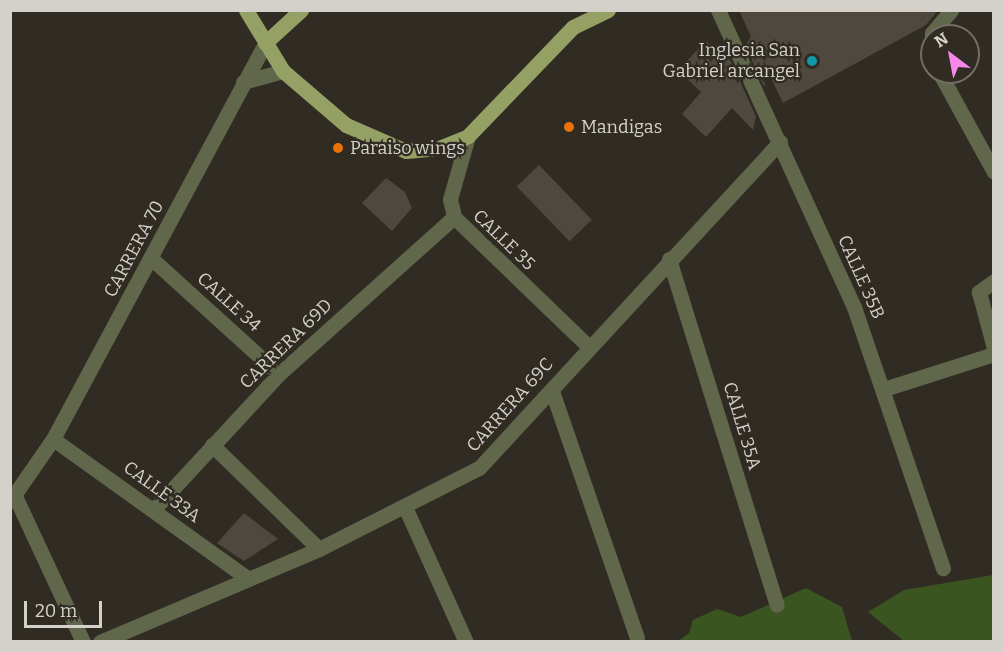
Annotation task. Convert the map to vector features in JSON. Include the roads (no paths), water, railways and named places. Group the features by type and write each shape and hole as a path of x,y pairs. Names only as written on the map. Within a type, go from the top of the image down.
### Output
{"main road":[{"path":"246,10 283,71 346,126 375,142 406,151 439,148 468,136 573,27 608,10"},
{"path":"265,43 301,10"},
{"path":"573,10 573,27"}],"street":[{"name":"CALLE 35B","path":"718,10 854,307 884,389 943,568"},
{"path":"939,24 951,10"},
{"name":"CARRERA 70","path":"12,498 53,439 152,259 265,43"},
{"path":"243,82 283,71"},
{"path":"945,84 993,172"},
{"name":"CALLE 35","path":"468,136 450,199 454,217 587,345"},
{"name":"CARRERA 69C","path":"100,642 319,549 479,468 552,391 587,345 780,142"},
{"name":"CARRERA 69D","path":"154,509 279,374 454,217"},
{"name":"CALLE 34","path":"152,259 279,374"},
{"name":"CALLE 35A","path":"669,259 777,605"},
{"path":"993,281 980,292 993,348"},
{"path":"884,389 993,354"},
{"path":"552,391 637,638"},
{"name":"CALLE 33A","path":"53,439 154,509 247,578"},
{"path":"212,445 319,549"},
{"path":"12,498 83,642"},
{"path":"405,507 466,642"}],"place":[{"name":"Inglesia San Gabriel arcangel","path":"812,61"},
{"name":"Mandigas","path":"569,127"},
{"name":"Paraiso wings","path":"338,148"}]}
